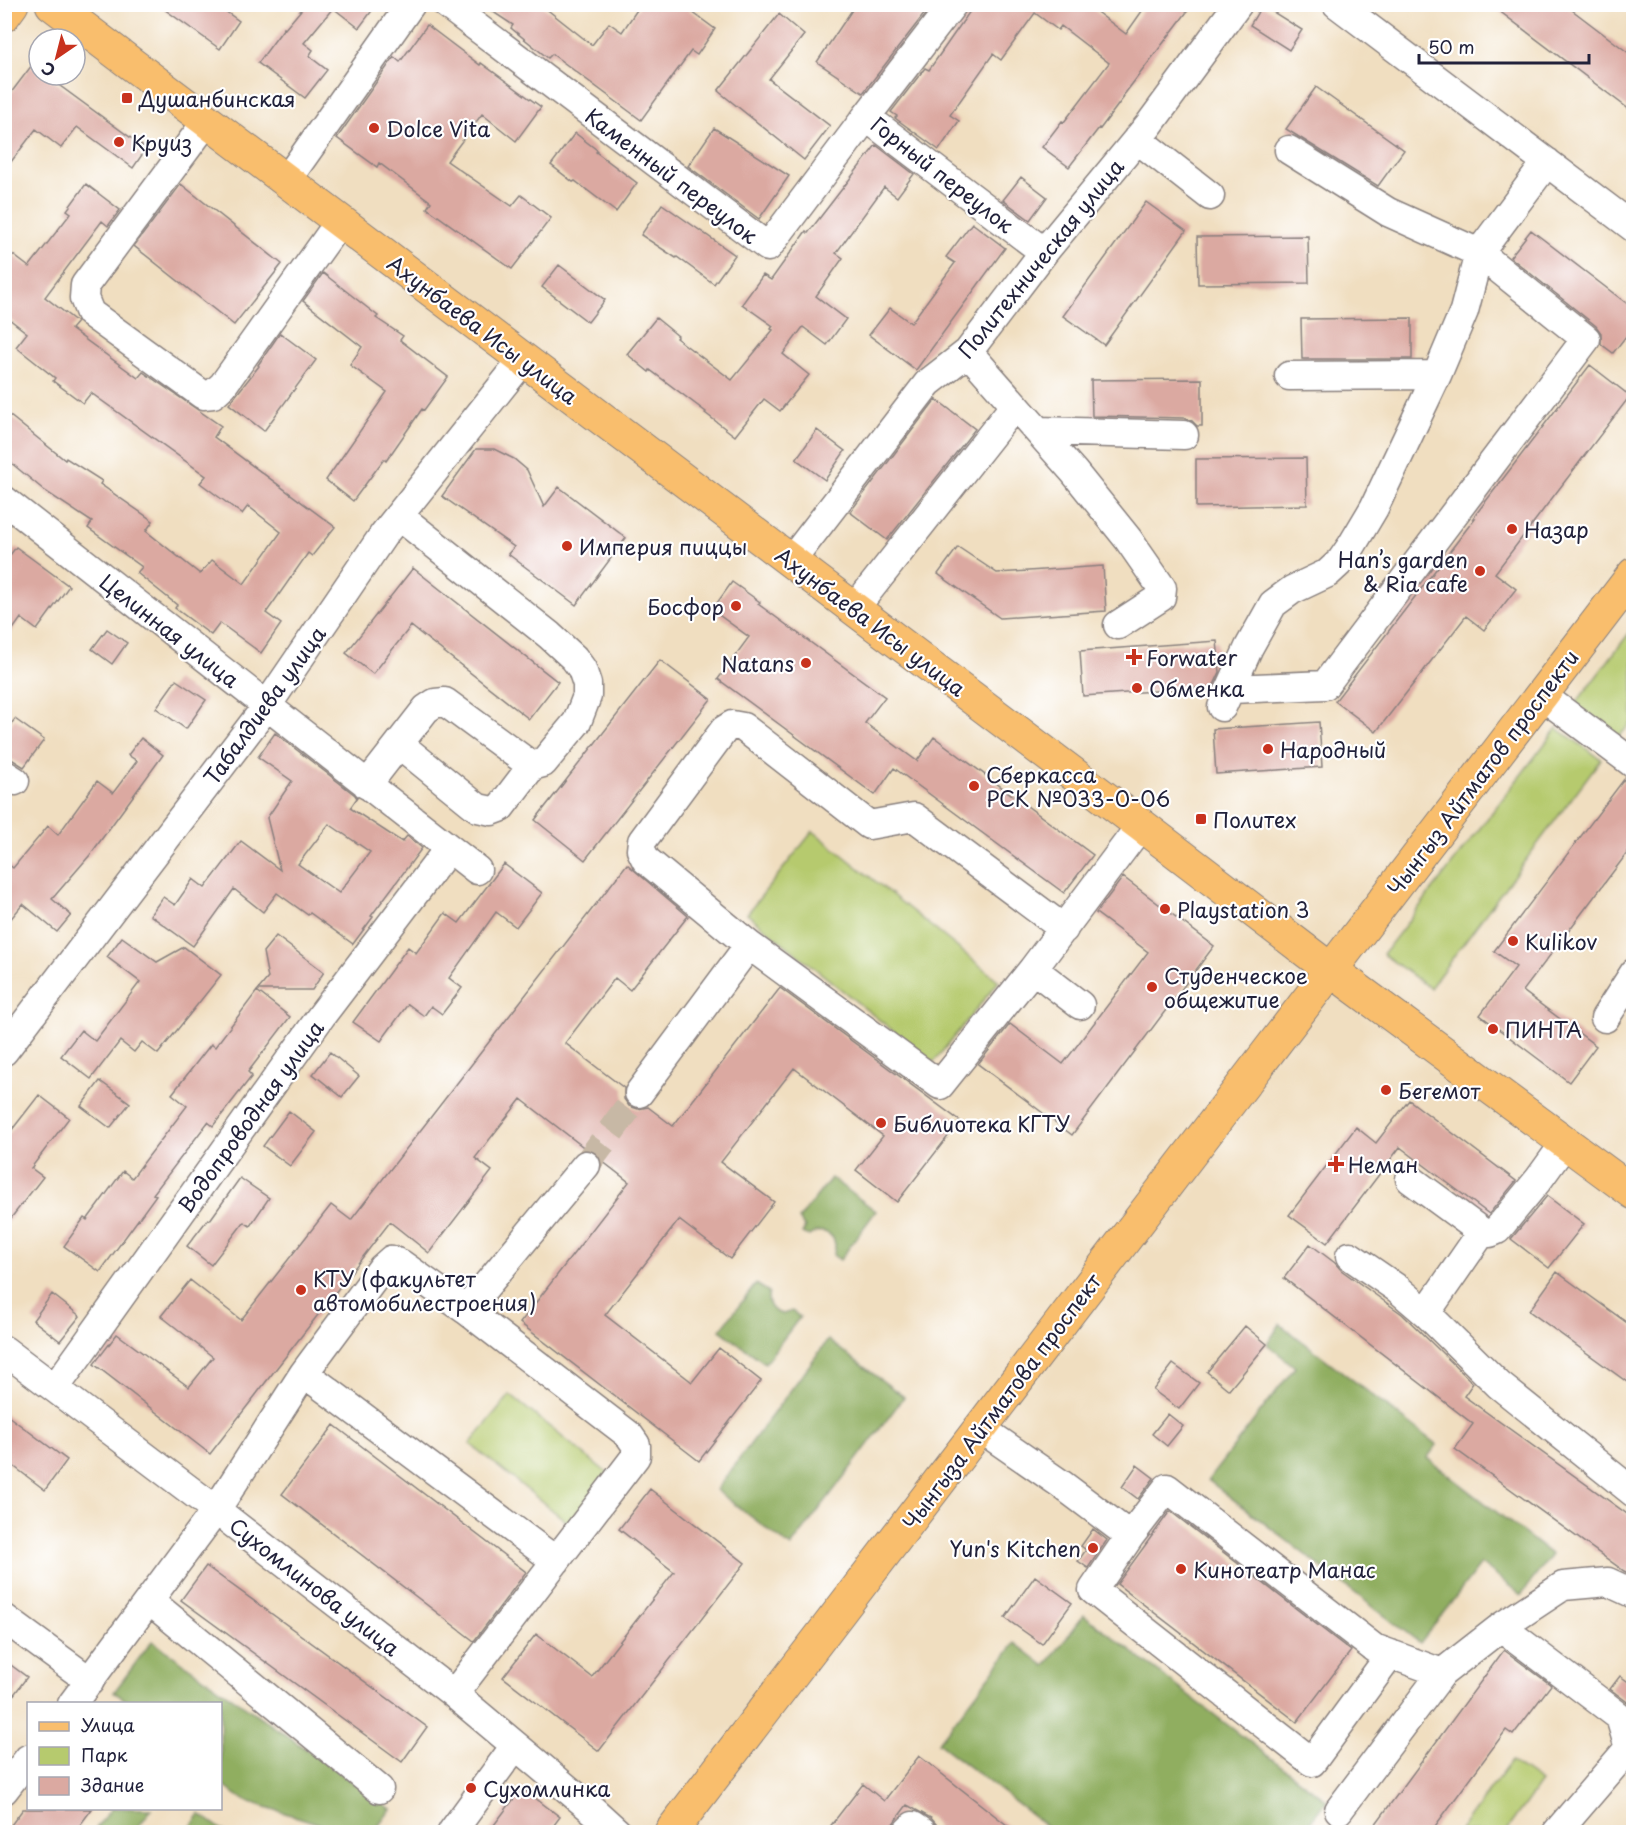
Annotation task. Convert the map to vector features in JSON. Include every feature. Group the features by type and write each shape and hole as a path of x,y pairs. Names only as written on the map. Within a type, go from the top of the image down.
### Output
{"main road":[{"path":"4,15 12,4"},
{"name":"Ахунбаева Исы улица","path":"52,4 1331,970 1634,1193"},
{"name":"Чынгыз Айтматов проспекти","path":"1331,970 1634,574"},
{"name":"Чынгыза Айтматова проспект","path":"671,1833 1331,970"}],"street":[{"path":"286,181 411,4"},
{"name":"Каменный переулок","path":"446,4 768,247 866,117"},
{"name":"Горный переулок","path":"953,4 866,117 1044,252"},
{"name":"Политехническая улица","path":"790,561 928,383 968,352 1044,252 1137,138 1238,4"},
{"path":"1352,9 1634,228"},
{"path":"207,121 85,285 84,298 90,313 203,395 213,394 223,385 340,221"},
{"path":"1137,138 1210,196"},
{"path":"1289,150 1388,212 1479,253 1586,339 1325,685 1227,698 1249,647 1273,604 1292,590 1328,573 1341,561 1352,545 1374,508 1437,375 1464,310 1479,253 1547,162"},
{"path":"968,352 1074,472 1128,539 1162,588 1161,597 1118,626"},
{"name":"Табалдиева улица","path":"4,1051 266,707 384,534 524,360"},
{"path":"1289,376 1437,375"},
{"path":"855,609 1015,405"},
{"path":"1038,431 1184,435"},
{"name":"Целинная улица","path":"9,513 477,870"},
{"path":"399,516 549,635 574,658 582,669 587,696 576,722 543,763 532,766 500,808 492,811 478,808 399,744"},
{"path":"1541,695 1634,764"},
{"path":"367,785 426,709 435,703 445,702 532,766"},
{"path":"1064,929 914,817 869,825 743,727 732,725 724,730 642,841 641,850 646,860 748,945 940,1085 1064,929 1141,825"},
{"name":"Водопроводная улица","path":"55,1388 322,1015 449,848"},
{"path":"639,1093 748,945"},
{"path":"1033,969 1080,1005"},
{"path":"1605,1018 1634,973"},
{"path":"1410,1179 1482,1232 1490,1233 1497,1230 1565,1143"},
{"path":"466,1310 586,1165"},
{"path":"1426,1313 1482,1232"},
{"path":"1350,1256 1398,1289 1426,1313 1499,1385 1634,1493"},
{"path":"74,1702 216,1510 304,1373 391,1260 409,1268 466,1310 629,1435 636,1445 636,1455 454,1694"},
{"name":"Сухомлинова улица","path":"4,1350 454,1694 617,1833"},
{"path":"304,1373 556,1561"},
{"path":"980,1428 1061,1484 1130,1536"},
{"path":"1391,1654 1312,1762 1093,1590 1167,1488 1374,1648 1391,1654 1442,1673"},
{"path":"1339,1810 1442,1673 1502,1627 1563,1586 1608,1582 1634,1594"},
{"path":"150,1601 379,1790"},
{"path":"4,1618 90,1681"},
{"path":"1502,1627 1620,1717 1631,1753 1557,1833"},
{"path":"452,1833 515,1746"},
{"path":"4,1790 27,1760"},
{"path":"907,1833 913,1826 922,1833"}],"green space":[{"path":"1633,628 1633,721 1617,739 1573,707"},
{"path":"1557,728 1601,759 1430,988 1383,954"},
{"path":"813,831 999,981 933,1063 747,914"},
{"path":"831,1178 876,1211 840,1260 833,1255 835,1243 830,1235 825,1232 809,1236 802,1233 805,1228 799,1219"},
{"path":"756,1284 769,1292 769,1303 775,1311 783,1314 792,1311 800,1317 765,1363 720,1330"},
{"path":"1280,1324 1437,1445 1427,1458 1552,1555 1521,1595 1481,1564 1420,1643 1208,1480 1295,1367 1267,1344"},
{"path":"828,1340 904,1397 791,1547 716,1490"},
{"path":"510,1395 611,1476 571,1525 470,1444"},
{"path":"1084,1615 1327,1801 1303,1832 1054,1832 938,1743 1015,1643 1045,1666"},
{"path":"152,1641 391,1809 374,1832 345,1832 244,1800 222,1785 222,1702 129,1702 114,1692"},
{"path":"1511,1761 1541,1782 1505,1832 1459,1832"},
{"path":"110,1810 151,1810 134,1832 93,1832"},
{"path":"200,1814 225,1832 187,1832"}],"building":[{"path":"157,4 215,4 239,21 220,49"},
{"path":"306,4 377,4 359,28 333,8 304,43 313,50 309,56 327,70 305,98 258,63 284,28"},
{"path":"481,4 540,4 592,45 609,23 622,32 641,4 681,4 715,29 697,55 691,51 641,120 552,54 548,58 511,28 513,25"},
{"path":"856,4 932,4 863,93 817,62"},
{"path":"975,4 1086,4 1126,34 1147,4 1193,4 1069,167 1042,147 1109,63 1061,26 1058,30 1035,13 1001,60 993,54 950,115 959,121 939,150 895,118 897,116 891,112 925,68 929,70"},
{"path":"1490,4 1564,4 1634,57 1634,113"},
{"path":"1262,5 1302,30 1289,50 1250,25"},
{"path":"779,14 804,35 769,79 830,126 804,160 718,91"},
{"path":"427,25 541,107 516,141 482,114 447,161 512,206 521,195 551,218 512,269 427,208 431,202 379,163 377,167 337,138 394,57 400,62"},
{"path":"27,72 27,87 61,87 146,149 133,168 77,127 61,148 36,129 4,171 4,102"},
{"path":"1316,87 1404,150 1378,186 1286,129"},
{"path":"714,128 789,176 759,219 688,166"},
{"path":"575,133 637,183 616,212 551,165"},
{"path":"876,145 914,174 897,197 884,187 836,253 843,258 816,296 846,319 827,345 803,327 783,354 809,375 780,411 764,399 735,436 627,354 656,318 678,336 676,338 732,380 773,330 771,329 773,326 742,304 763,275 771,280 806,231 808,233"},
{"path":"1021,177 1047,197 1030,220 1003,200"},
{"path":"86,184 120,210 108,226 102,221 45,297 77,322 71,329 138,378 143,372 221,426 214,437 335,527 312,556 308,553 266,613 281,624 261,653 220,623 211,635 175,608 177,605 137,573 142,567 88,528 92,522 45,491 4,457 4,411 65,460 66,458 102,481 100,484 153,521 146,531 200,574 212,560 244,584 281,532 248,506 242,514 200,483 206,476 91,393 83,403 53,381 55,378 16,347 27,333 4,315 4,248 29,267 71,213 67,210"},
{"path":"181,184 282,264 234,325 134,246"},
{"path":"1146,202 1186,231 1104,345 1063,316"},
{"path":"662,204 735,255 714,284 641,235"},
{"path":"972,223 1005,248 916,370 869,335 890,308 911,323 955,263 946,257"},
{"path":"1531,230 1634,309 1634,326 1613,353 1601,344 1601,333 1596,326 1510,257"},
{"path":"1308,236 1309,283 1198,284 1197,237"},
{"path":"559,265 605,300 588,322 542,287"},
{"path":"323,273 378,316 376,318 403,336 400,340 448,377 424,410 422,409 386,461 384,459 353,501 326,480 387,392 350,365 362,347 303,301"},
{"path":"1412,318 1412,359 1302,359 1301,319"},
{"path":"280,333 316,360 264,431 229,404 259,366"},
{"path":"1590,365 1630,396 1495,573 1516,589 1484,630 1466,616 1376,732 1335,701"},
{"path":"1202,379 1202,426 1197,426 1184,418 1092,416 1091,380"},
{"path":"936,399 975,429 887,540 850,512"},
{"path":"817,430 845,451 825,480 796,459"},
{"path":"476,449 494,449 514,459 527,470 544,507 559,487 626,538 576,605 508,554 514,547 442,496"},
{"path":"1306,458 1307,505 1196,507 1196,459"},
{"path":"16,547 69,586 37,630 21,618 4,642 4,563"},
{"path":"958,547 997,573 1103,566 1106,611 1000,618 938,574"},
{"path":"413,568 558,682 529,719 411,626 373,674 346,653"},
{"path":"732,582 760,602 758,604 885,697 865,723 917,761 934,737 1093,855 1064,893 894,768 875,795 718,679 749,637 712,610"},
{"path":"107,629 127,643 112,664 92,649"},
{"path":"1217,641 1220,672 1213,687 1083,696 1080,651"},
{"path":"660,660 711,699 585,860 535,820"},
{"path":"176,680 206,700 186,729 156,708"},
{"path":"15,719 44,740 24,767 13,760 4,758 4,733"},
{"path":"1319,722 1322,767 1216,774 1213,729"},
{"path":"275,733 355,795 357,798 350,808 402,842 407,836 422,848 353,944 277,893 263,912 234,889 193,946 150,915 163,897 175,905 193,879 205,888 241,841 280,870 267,818 292,781 258,757","holes":["329,824 370,852 339,893 298,864"]},
{"path":"141,738 163,755 90,855 52,899 71,915 57,932 23,904 4,927 4,861 13,868 48,826 58,835 97,781 113,793 137,761 128,755"},
{"path":"1625,778 1634,780 1634,844 1523,991 1596,1046 1569,1082 1480,1015 1516,967 1494,951"},
{"path":"504,864 542,893 516,927 496,912 449,978 462,988 442,1014 431,1006 424,1016 408,1004 381,1041 353,1022 408,947 416,953 445,913 459,923"},
{"path":"627,864 688,916 630,990 615,978 565,1043 624,1088 624,1099 629,1106 638,1109 648,1107 673,1126 780,988 960,1121 897,1202 856,1170 883,1136 794,1068 721,1162 774,1202 730,1259 679,1220 605,1315 692,1382 719,1348 761,1381 699,1461 520,1323 629,1182 602,1161 596,1152 586,1149 521,1099 475,1158 492,1171 429,1253 390,1222 210,1454 94,1364 117,1334 189,1387 213,1357 161,1316 190,1280 241,1320 331,1205 351,1220"},
{"name":"Студенческое общежитие","path":"1123,877 1214,946 1072,1135 978,1064 1010,1024 1063,1064 1148,952 1096,913"},
{"path":"276,936 324,972 312,990 258,990 268,978 263,952"},
{"path":"122,937 157,962 184,947 221,975 158,1054 142,1042 134,1052 120,1041 91,1079 61,1056 81,1030 95,1041 140,982 107,957"},
{"path":"257,991 290,1017 248,1072 252,1076 213,1126 208,1122 153,1194 156,1195 100,1272 64,1246 84,1218 87,1220 123,1171 132,1178 187,1106 172,1094 211,1044 215,1047"},
{"path":"330,1052 359,1076 342,1097 313,1074"},
{"path":"100,1081 130,1103 110,1128 81,1106"},
{"path":"39,1095 69,1118 31,1168 43,1177 4,1227 4,1140"},
{"path":"1409,1100 1516,1181 1489,1214 1400,1147 1327,1243 1289,1215 1356,1127 1376,1143"},
{"path":"289,1111 316,1132 290,1166 263,1146"},
{"path":"240,1178 269,1198 250,1226 244,1222 211,1265 187,1246 208,1219 210,1220"},
{"path":"1547,1196 1584,1224 1549,1268 1511,1239"},
{"path":"1310,1244 1341,1270 1402,1314 1473,1383 1464,1396 1634,1519 1634,1576 1455,1449 1473,1424 1284,1278"},
{"path":"1557,1272 1634,1328 1634,1387 1529,1311"},
{"path":"52,1294 80,1316 60,1341 33,1320"},
{"path":"1245,1326 1267,1344 1229,1390 1207,1372"},
{"path":"1173,1364 1199,1383 1179,1409 1153,1390"},
{"path":"4,1413 67,1460 45,1490 4,1459"},
{"path":"1168,1414 1183,1426 1167,1446 1152,1434"},
{"path":"334,1425 526,1572 474,1641 282,1494"},
{"path":"1137,1465 1154,1478 1138,1499 1122,1487"},
{"path":"650,1489 745,1563 599,1751 503,1677 536,1634 592,1677 674,1572 619,1529"},
{"name":"Кинотеатр Манас","path":"1170,1511 1351,1651 1297,1722 1117,1584"},
{"path":"1093,1529 1107,1540 1088,1568 1078,1561 1086,1550 1081,1546"},
{"path":"206,1566 427,1727 402,1762 181,1600"},
{"path":"1035,1576 1072,1603 1042,1644 1005,1618"},
{"path":"1504,1650 1551,1685 1513,1735 1506,1730 1430,1833 1369,1833"},
{"path":"4,1660 27,1677 4,1708"},
{"path":"1620,1676 1634,1686 1634,1709 1610,1689"},
{"path":"919,1756 1017,1833 942,1833 931,1818 907,1805 886,1833 825,1833 863,1784 884,1801"},
{"path":"522,1788 560,1817 548,1833 488,1833"},
{"path":"23,1809 91,1810 74,1833 5,1833"}],"tunnel":[{"path":"586,1165 639,1093"}],"place":[{"name":"Душанбинская","path":"127,98"},
{"name":"Dolce Vita","path":"374,128"},
{"name":"Круиз","path":"119,142"},
{"name":"Назар","path":"1512,529"},
{"name":"Империя пиццы","path":"567,546"},
{"name":"Han’s garden & Ria cafe","path":"1480,571"},
{"name":"Босфор","path":"736,606"},
{"name":"Forwater","path":"1134,657"},
{"name":"Natans","path":"806,663"},
{"name":"Обменка","path":"1137,688"},
{"name":"Народный","path":"1268,749"},
{"name":"Сберкасса РСК №033-0-06","path":"974,786"},
{"name":"Политех","path":"1201,819"},
{"name":"Playstation 3","path":"1165,909"},
{"name":"Kulikov","path":"1513,941"},
{"name":"Студенческое общежитие","path":"1152,987"},
{"name":"ПИНТА","path":"1493,1029"},
{"name":"Бегемот","path":"1386,1090"},
{"name":"Библиотека КГТУ","path":"881,1123"},
{"name":"Неман","path":"1336,1164"},
{"name":"КТУ (факультет автомобилестроения)","path":"301,1290"},
{"name":"Yun's Kitchen","path":"1093,1548"},
{"name":"Кинотеатр Манас","path":"1181,1569"},
{"name":"Сухомлинка","path":"471,1788"}]}
